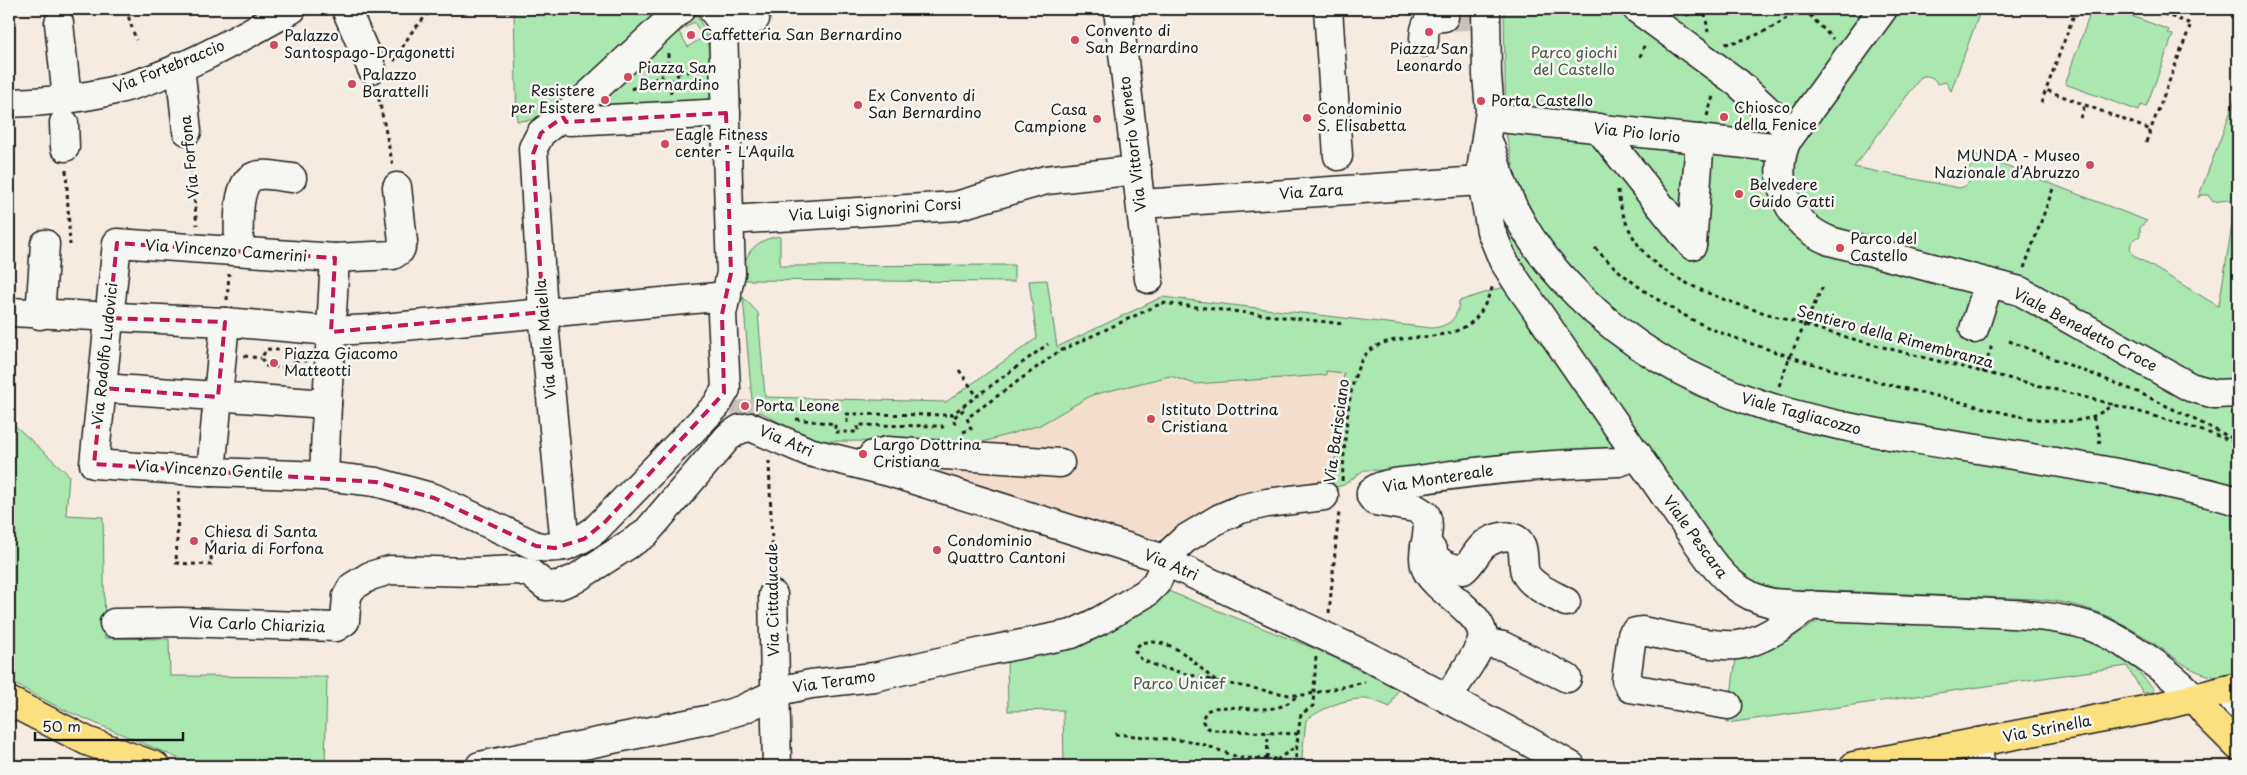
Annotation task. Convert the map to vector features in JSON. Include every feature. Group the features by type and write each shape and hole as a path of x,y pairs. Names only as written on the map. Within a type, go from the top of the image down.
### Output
{"main road":[{"name":"Via Strinella","path":"1854,766 1979,754 2194,698 2234,694"},
{"name":"Viale Pescara","path":"2194,698 2237,744"},
{"path":"9,701 87,741 155,766"}],"street":[{"name":"Via Fortebraccio","path":"9,103 64,114 119,89 180,66 263,16 292,9"},
{"path":"346,9 382,67"},
{"path":"682,9 563,117 570,121 726,113"},
{"name":"Via Vittorio Veneto","path":"1118,9 1149,279"},
{"path":"1328,9 1338,156"},
{"path":"1637,9 1699,46 1723,72 1755,98 1787,140 1883,9"},
{"name":"Viale Tagliacozzo","path":"1482,13 1492,182 1542,255 1563,280 1609,324 1652,356 1690,377 1734,396 1770,408 1869,432 2176,484 2238,500"},
{"path":"565,546 584,538 752,415 738,320 727,296 731,277 726,113 716,15 755,19"},
{"path":"1424,42 1427,22 1444,17"},
{"path":"58,23 64,114"},
{"name":"Via Forfona","path":"180,66 187,132"},
{"name":"Via della Maiella","path":"563,117 541,133 534,143 533,154 543,312 565,546"},
{"name":"Via Pio Iorio","path":"1489,125 1598,128 1701,140 1787,140"},
{"path":"1598,128 1692,246 1701,140"},
{"name":"Viale Benedetto Croce","path":"1787,140 1780,174 1785,198 1797,219 1816,234 1830,241 2020,291 2190,387 2215,394 2238,393"},
{"name":"Via Luigi Signorini Corsi","path":"730,220 956,206 1046,180 1136,170"},
{"path":"235,251 240,200 244,184 250,178 258,175 292,178"},
{"name":"Via Zara","path":"1141,204 1492,182"},
{"name":"Viale Pescara","path":"1492,182 1491,231 1503,260 1702,549 1728,582 1750,596 1763,601 1810,606 2020,614 2083,624 2101,631 2154,664 2180,682 2194,698"},
{"name":"Via Vincenzo Camerini","path":"117,243 335,258 390,255 400,250 403,242 396,187"},
{"name":"Via Rodolfo Ludovici","path":"94,464 117,243"},
{"path":"40,314 45,244"},
{"path":"324,476 335,258"},
{"path":"1984,333 1989,283"},
{"path":"9,312 225,322 331,331 372,329 727,296"},
{"path":"211,472 225,322"},
{"path":"102,388 218,398 327,404"},
{"name":"Via Atri","path":"752,415 809,452 866,466 1166,561 1322,645 1448,699 1570,766"},
{"name":"Via Carlo Chiarizia","path":"114,623 180,622 336,627 343,624 347,617 347,596 352,587 381,572 399,569 474,572 519,570 530,573 546,586 559,586 575,579 645,534 725,440 752,415"},
{"path":"866,466 873,455 880,452 893,451 1060,463"},
{"name":"Via Montereale","path":"1482,642 1483,631 1479,621 1430,576 1424,562 1428,521 1423,512 1375,500 1370,495 1372,490 1385,485 1435,477 1509,468 1619,462 1638,455"},
{"name":"Via Vincenzo Gentile","path":"94,464 211,472 324,476 376,482 405,488 448,504 536,546 546,548 565,546"},
{"name":"Via Teramo","path":"480,766 711,719 741,710 775,693 811,684 874,677 987,650 1072,634 1101,620 1146,593 1156,583 1172,551 1181,543 1230,513 1267,503 1335,496"},
{"path":"1425,546 1431,548 1441,562 1455,569 1463,570 1485,544 1507,536 1515,538 1522,548 1527,576 1534,583 1566,602"},
{"name":"Via Cittaducale","path":"774,595 777,766"},
{"path":"1728,705 1630,688 1626,680 1632,635 1635,632 1642,631 1715,644 1738,645 1771,632 1810,606"},
{"path":"1448,699 1482,642 1503,646 1568,678"}],"path":[{"path":"126,9 136,40"},
{"path":"396,187 382,67 432,9"},
{"path":"1684,15 1724,9"},
{"path":"1705,13 1699,46 1742,40 1759,34 1775,26 1798,9"},
{"path":"1804,9 1849,54"},
{"path":"2041,103 2076,9"},
{"path":"2146,142 2191,24 2151,9"},
{"path":"668,65 674,66 677,70 678,75 673,80 666,79 663,76 664,68 668,65"},
{"path":"1701,140 1710,102 1723,72"},
{"path":"626,91 663,76"},
{"path":"2046,90 2151,130"},
{"path":"2080,118 2085,105"},
{"path":"45,244 70,246 64,114"},
{"name":"Via Forfona","path":"187,132 200,249"},
{"name":"Sentiero della Rimembranza","path":"1618,185 1623,212 1631,232 1642,250 1657,265 1679,279 1706,291 1805,325 1915,356 2114,403 2238,442"},
{"path":"2023,272 2054,186"},
{"path":"1595,248 1624,277 1669,307 1724,334 1790,356 1910,390 2014,414 2066,421 2093,417 2114,403"},
{"path":"225,322 235,251"},
{"name":"Via Barisciano","path":"1314,694 1322,645 1335,496 1352,394 1362,360 1373,347 1380,344 1444,335 1467,325 1480,314 1503,260"},
{"path":"1770,408 1790,356 1824,284"},
{"path":"955,435 971,429 967,418 1058,352 1162,302 1344,324"},
{"path":"1983,373 1984,333"},
{"path":"2009,341 2140,393 2207,424 2238,442"},
{"path":"847,423 847,414 951,415 1048,344"},
{"path":"267,349 287,350 293,353 295,360 289,368 266,366 262,361 262,354 267,349"},
{"path":"959,370 977,396"},
{"path":"955,424 953,418 966,408 964,405"},
{"path":"752,415 835,424 835,432 858,432 858,425 942,426 947,438"},
{"name":"Via Cittaducale","path":"752,415 774,595"},
{"path":"2093,417 2100,437 2096,470"},
{"path":"180,470 176,563 211,565 212,528"},
{"path":"1215,681 1185,654 1171,646 1147,642 1142,643 1136,648 1135,651 1138,658 1147,663 1215,681 1297,696 1314,694 1371,680"},
{"path":"1295,766 1301,714 1313,706 1314,694"},
{"path":"1297,696 1288,704 1276,708 1220,707 1210,709 1203,715 1203,724 1212,730 1298,734"},
{"path":"1268,733 1268,766"},
{"path":"1115,734 1189,741 1240,758 1278,759 1297,746"},
{"path":"1278,759 1285,766"}],"highlighted area":[{"path":"726,113 731,273 722,314 724,393 605,522 584,539 555,548 536,546 434,498 376,482 94,464 102,388 218,397 225,322 109,318 117,243 335,258 331,332 543,312 533,154 541,133 563,117 566,122"}],"shaded area":[{"name":"Istituto Dottrina Cristiana","path":"1162,297 1350,320 1332,488 1163,538 1151,539 893,460 946,422 1138,308"}],"green space":[{"path":"482,9 677,9 546,119 517,121 514,13 482,13"},
{"path":"690,9 704,30 707,42 710,69 710,108 572,115","holes":["694,22 703,37 688,47 679,32"]},
{"name":"Parco del Castello","path":"1504,9 1981,9 1951,91 1946,82 1937,84 1931,77 1921,77 1854,167 1959,188 1966,186 1969,182 1967,170 1974,164 1974,154 2147,221 2140,227 2140,236 2131,243 2130,249 2133,255 2218,306 2235,207 2228,200 2213,202 2208,195 2201,195 2198,198 2238,92 2238,485 2180,471 1823,411 1736,385 1642,336 1598,300 1548,247 1520,196 1506,134"},
{"path":"2102,9 2113,9 2169,30 2168,33 2173,35 2146,107 2141,105 2139,111 2065,84 2091,11 2100,15"},
{"path":"1494,199 1563,297 1608,339 1651,370 1694,395 1785,427 1831,439 1891,451 1954,458 2188,498 2238,516 2238,675 2225,677 2203,674 2115,620 2082,607 2064,603 2035,599 1780,589 1764,585 1744,575 1725,560 1552,313 1513,247"},
{"path":"780,236 780,266 1014,265 1014,282 742,280 747,256 751,250 763,241"},
{"path":"1047,280 1057,347 1162,297 1431,328 1442,326 1451,321 1457,313 1459,301 1507,286 1625,453 1414,471 1364,470 1344,485 1332,488 1344,373 1326,371 1326,375 1195,384 1170,376 1092,395 1040,425 983,442 824,441 797,432 762,413 753,412 743,297 758,313 765,397 946,402 1037,338 1029,281"},
{"path":"9,420 69,475 66,515 103,517 105,638 169,639 170,676 327,677 325,766 211,766 180,759 62,709 9,681"},
{"name":"Parco Unicef","path":"1168,591 1318,650 1398,689 1390,707 1372,700 1350,700 1327,708 1306,720 1301,766 1064,766 1063,710 1008,711 1007,652 1149,605"},
{"path":"1818,621 1993,624 2067,630 2110,647 2132,665 2154,689 2152,692 2143,693 2127,666 1727,723 1736,658 1787,641"}],"tunnel":[{"path":"1444,17 1474,16"},
{"path":"744,400 745,413"}],"place":[{"name":"Piazza San Leonardo","path":"1429,32"},
{"name":"Caffetteria San Bernardino","path":"691,35"},
{"name":"Convento di San Bernardino","path":"1075,40"},
{"name":"Palazzo Santospago-Dragonetti","path":"274,45"},
{"name":"Piazza San Bernardino","path":"628,77"},
{"name":"Palazzo Barattelli","path":"352,84"},
{"name":"Resistere per Esistere","path":"605,100"},
{"name":"Porta Castello","path":"1481,101"},
{"name":"Ex Convento di San Bernardino","path":"858,105"},
{"name":"Chiosco della Fenice","path":"1724,117"},
{"name":"Condominio S. Elisabetta","path":"1307,118"},
{"name":"Casa Campione","path":"1097,119"},
{"name":"Eagle Fitness center - L'Aquila","path":"665,144"},
{"name":"MUNDA - Museo Nazionale d’Abruzzo","path":"2090,165"},
{"name":"Belvedere Guido Gatti","path":"1739,194"},
{"name":"Parco del Castello","path":"1840,248"},
{"name":"Piazza Giacomo Matteotti","path":"274,363"},
{"name":"Porta Leone","path":"745,406"},
{"name":"Istituto Dottrina Cristiana","path":"1151,419"},
{"name":"Largo Dottrina Cristiana","path":"863,454"},
{"name":"Chiesa di Santa Maria di Forfona","path":"194,541"},
{"name":"Condominio Quattro Cantoni","path":"937,550"}],"park label":[{"name":"Parco giochi del Castello","path":"1574,62"}]}
